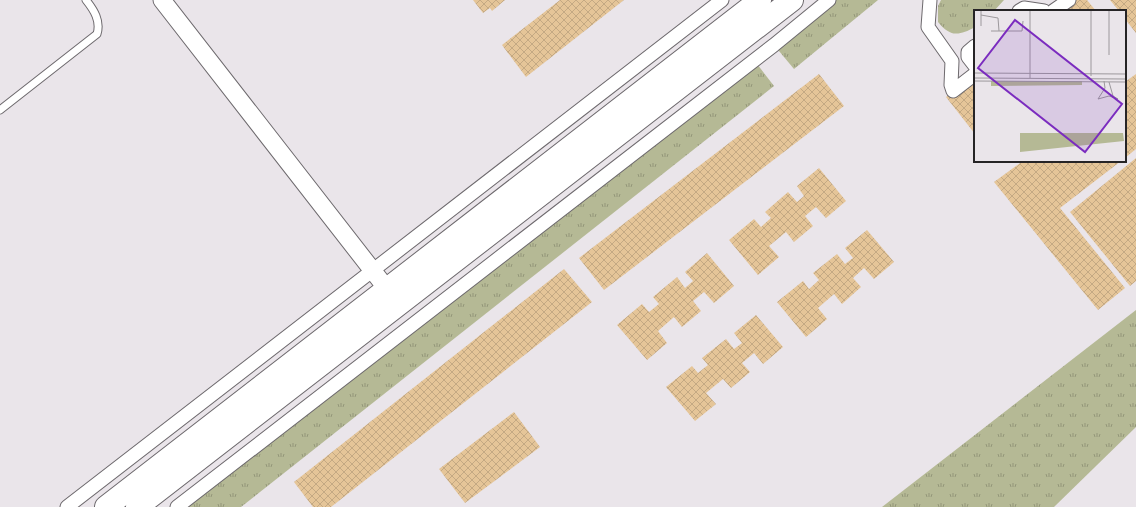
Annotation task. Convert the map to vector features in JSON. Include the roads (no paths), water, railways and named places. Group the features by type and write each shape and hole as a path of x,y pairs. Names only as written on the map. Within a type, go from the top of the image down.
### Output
{"highway":[{"path":"138,507 393,297 760,0"},
{"path":"106,507 393,297 792,0"}],"street":[{"path":"162,0 393,297"},
{"path":"68,507 722,0"},
{"path":"177,507 769,49 829,0"},
{"path":"930,0 928,27 952,62 951,85 954,91 974,75"},
{"path":"1054,10 1068,0"},
{"path":"1021,10 1024,8 1037,10"},
{"path":"974,47 968,52 968,57 974,65"}],"lane":[{"path":"0,110 97,34 99,27 94,11 86,0"}]}
